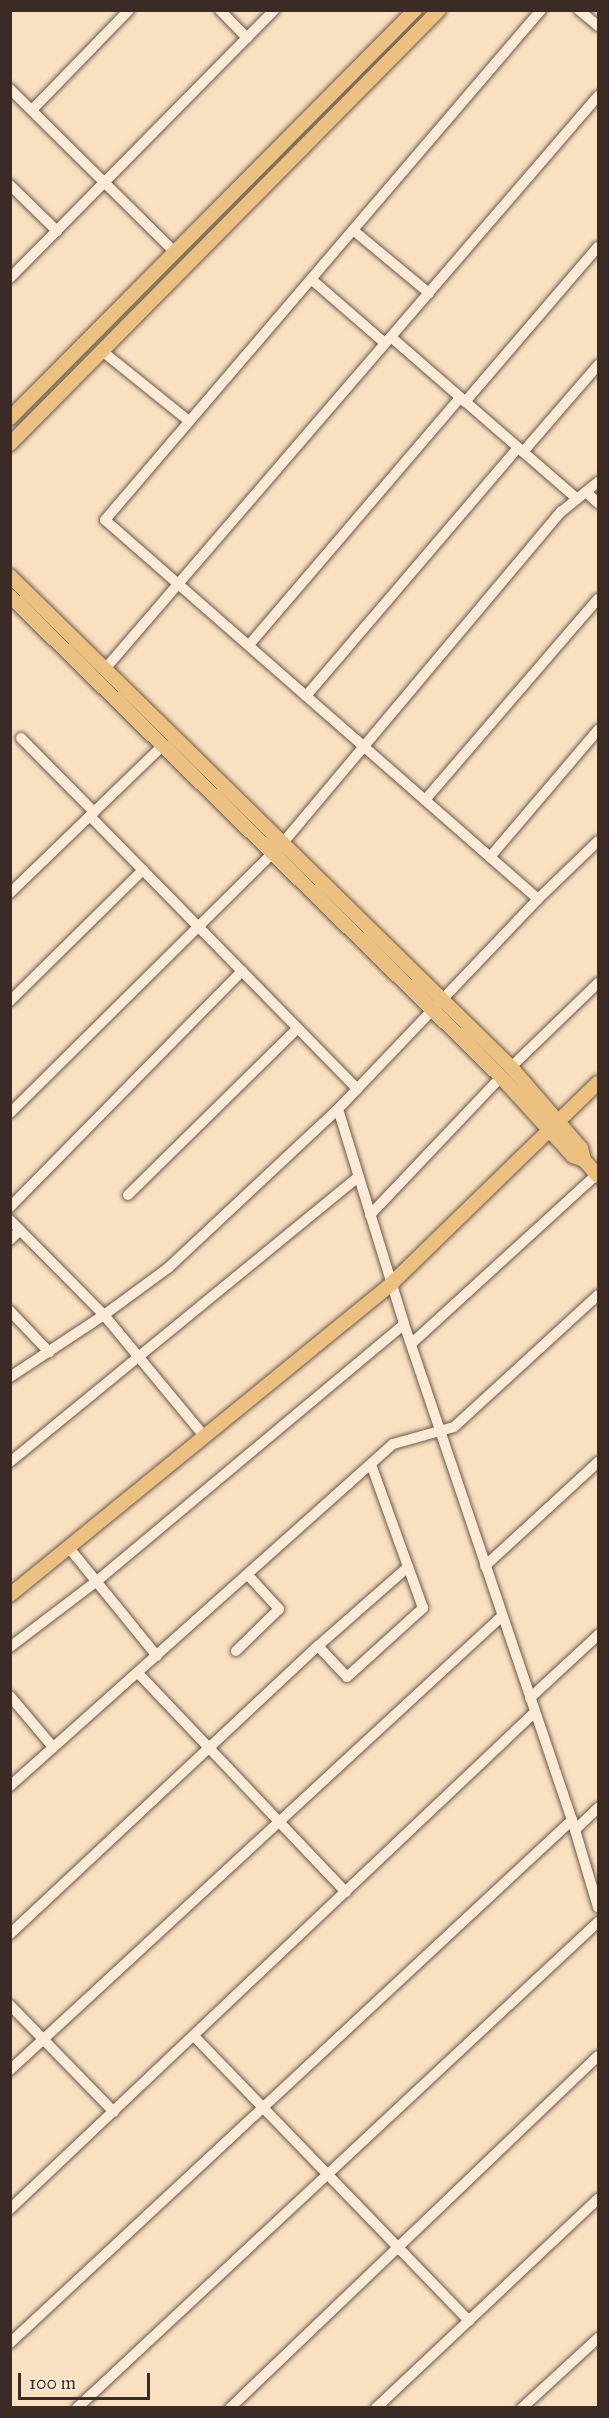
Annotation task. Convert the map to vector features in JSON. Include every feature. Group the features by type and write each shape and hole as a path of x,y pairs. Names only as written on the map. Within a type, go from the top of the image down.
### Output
{"main road":[{"path":"10,418 415,10"},
{"path":"10,444 439,10"},
{"path":"10,576 105,669 277,849"},
{"path":"10,596 163,745 277,849 437,1004 506,1072 553,1125 573,1156 584,1160 598,1174"},
{"path":"10,1594 70,1549 392,1283 598,1083"}],"street":[{"path":"220,10 247,38"},
{"path":"10,278 274,10"},
{"path":"538,899 105,519 541,10"},
{"path":"579,10 598,26"},
{"path":"32,110 125,12"},
{"path":"10,89 175,252"},
{"path":"105,669 598,96"},
{"path":"10,185 57,231"},
{"path":"353,230 429,293"},
{"path":"249,645 598,247"},
{"path":"311,279 463,400 576,498"},
{"path":"102,351 189,421"},
{"path":"306,696 598,365"},
{"path":"10,1113 277,849 561,512 598,482"},
{"path":"586,492 598,503"},
{"path":"425,800 598,598"},
{"path":"490,857 598,730"},
{"path":"21,738 143,870 357,1089"},
{"path":"10,893 163,745"},
{"path":"10,1377 104,1315 168,1268 338,1109 538,899 598,841"},
{"path":"10,1001 143,870"},
{"path":"10,1207 242,971"},
{"path":"370,1215 506,1072 598,983"},
{"path":"128,1195 298,1028"},
{"path":"338,1109 404,1324 573,1825 598,1907"},
{"path":"411,1344 598,1174"},
{"path":"10,1462 140,1358 358,1177"},
{"path":"10,1220 104,1315 204,1436"},
{"path":"10,1240 20,1230"},
{"path":"10,1786 393,1444 454,1428 598,1295"},
{"path":"10,1311 49,1352"},
{"path":"10,1647 97,1581 404,1324"},
{"path":"485,1566 598,1462"},
{"path":"318,1646 347,1677 423,1608 371,1464"},
{"path":"70,1549 157,1656"},
{"path":"10,1934 318,1646 408,1567"},
{"path":"236,1651 279,1609 248,1575"},
{"path":"10,2070 278,1820 502,1616"},
{"path":"530,1698 598,1635"},
{"path":"138,1673 346,1892"},
{"path":"10,1696 53,1747"},
{"path":"10,2209 534,1713"},
{"path":"10,2343 262,2108 573,1825 598,1808"},
{"path":"77,2408 598,1922"},
{"path":"10,2005 114,2112"},
{"path":"194,2036 326,2176 469,2321"},
{"path":"230,2408 598,2056"},
{"path":"376,2408 598,2199"},
{"path":"522,2408 598,2338"}]}
